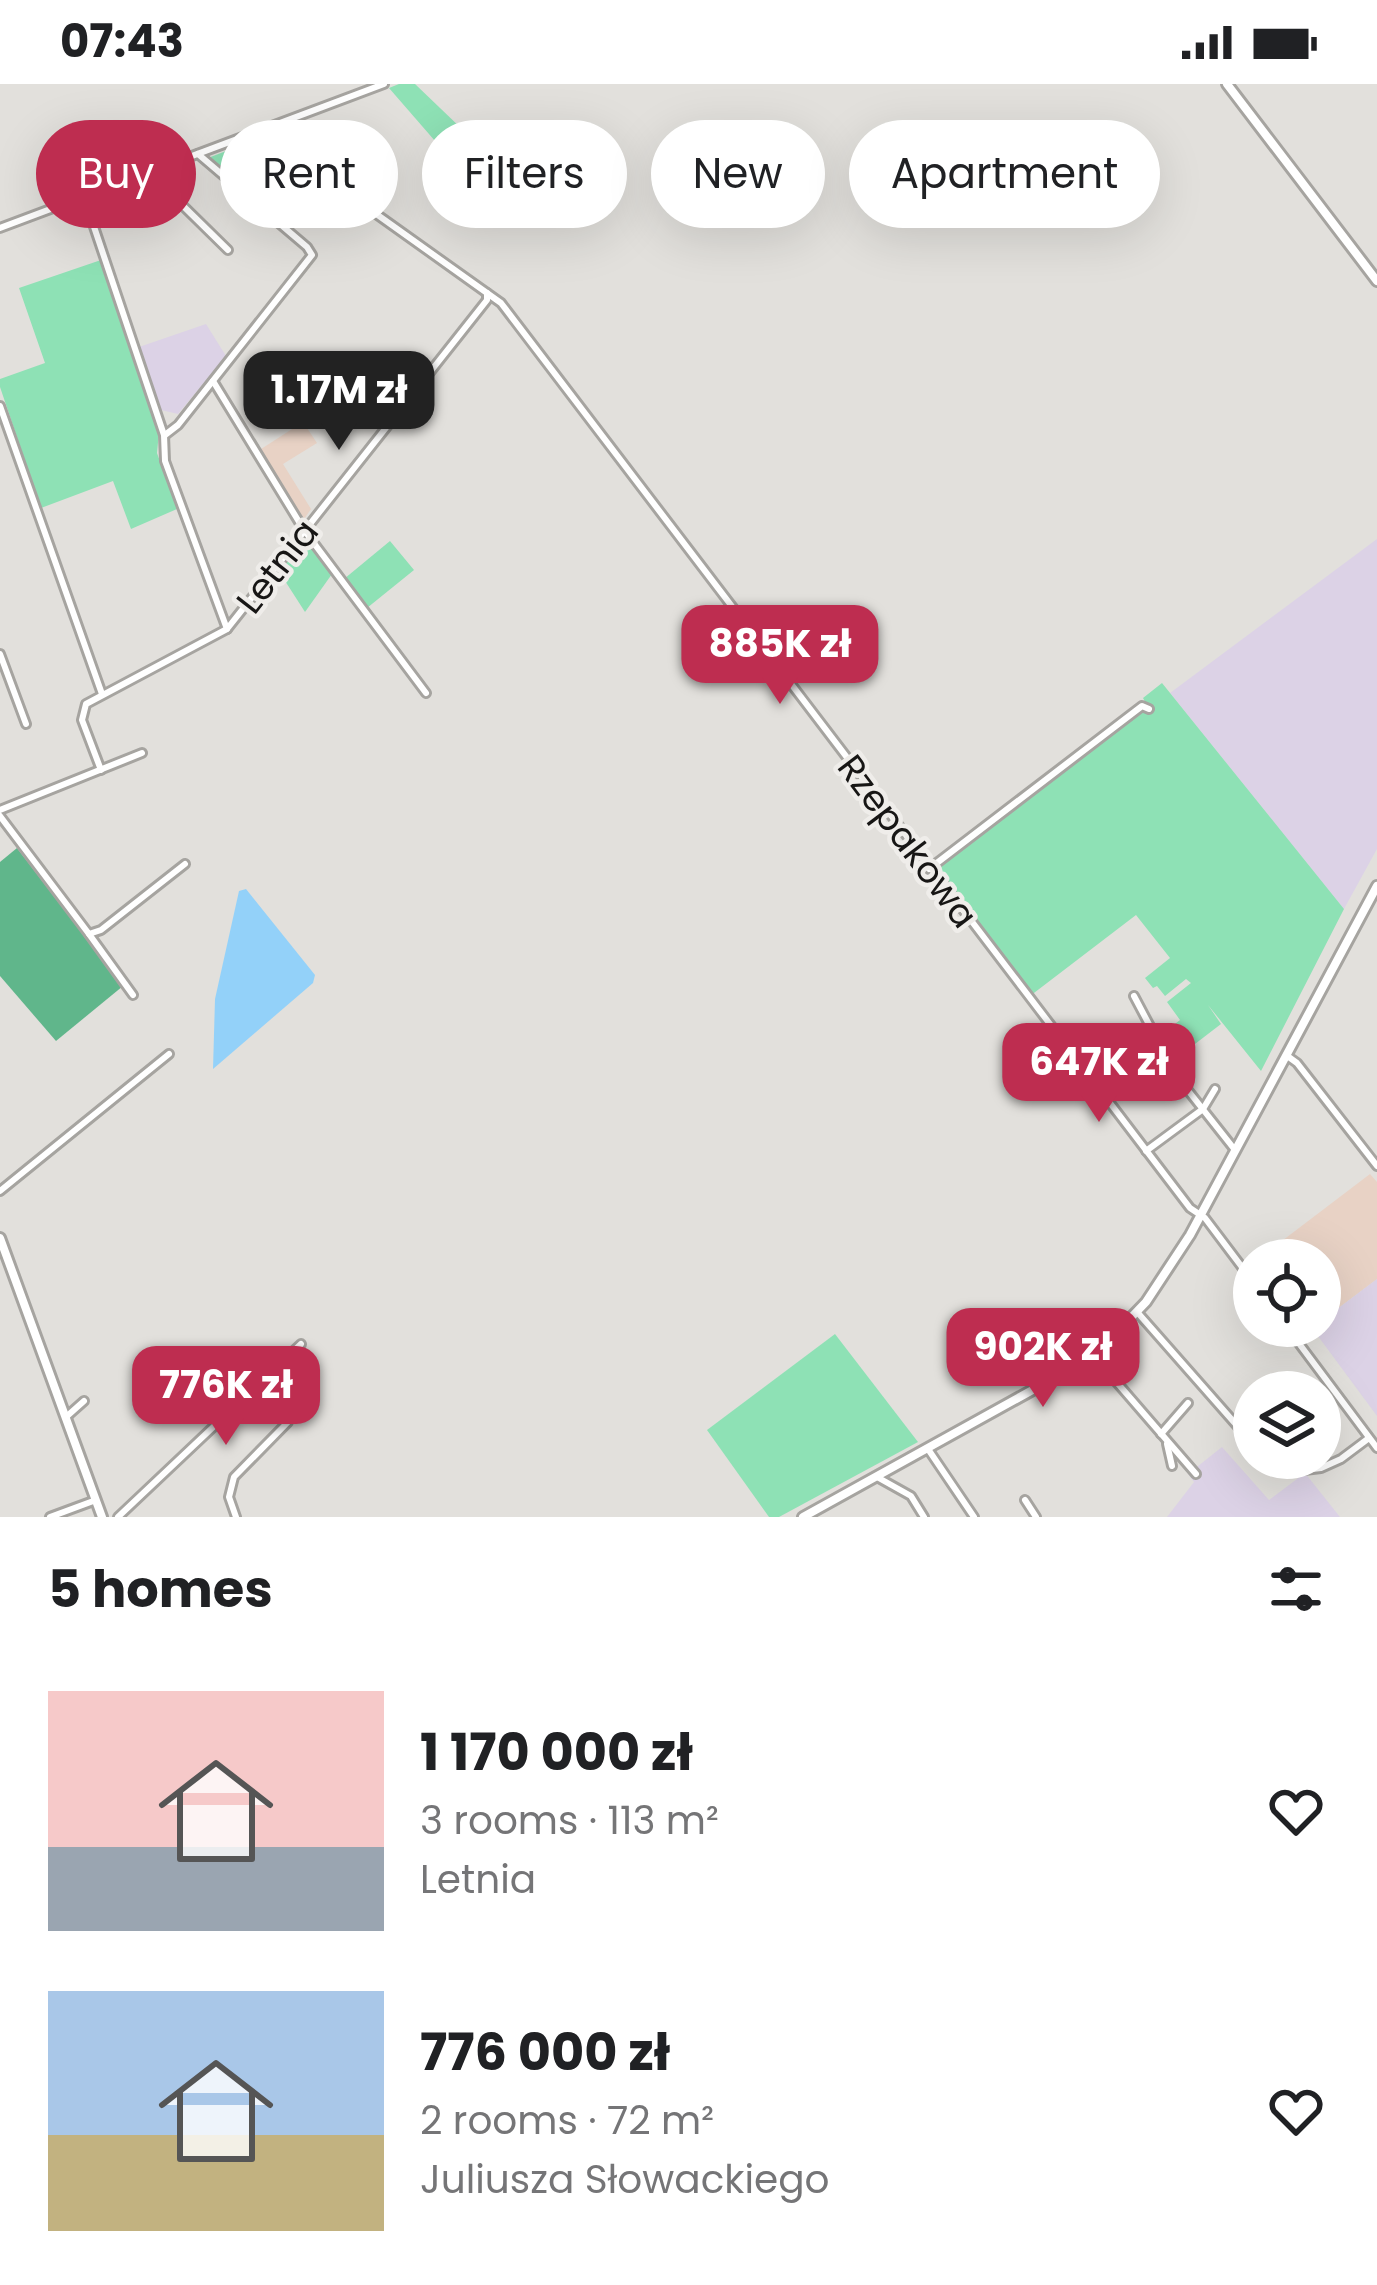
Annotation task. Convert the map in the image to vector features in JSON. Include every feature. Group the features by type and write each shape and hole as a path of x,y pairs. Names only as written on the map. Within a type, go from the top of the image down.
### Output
{"street":[{"path":"288,120 384,84"},
{"path":"1227,84 1377,281"},
{"path":"164,435 178,425 312,255 198,154 220,146"},
{"path":"0,228 36,215"},
{"path":"196,218 229,250"},
{"path":"94,228 164,435 165,461 227,629"},
{"name":"Rzepakowa","path":"397,228 501,303 929,869 1193,1212 1233,1256"},
{"name":"Letnia","path":"102,694 227,629 449,350 487,300 487,291"},
{"path":"213,382 304,530 426,693"},
{"path":"0,406 102,694 86,704 82,714 101,770"},
{"path":"0,654 26,724"},
{"path":"929,869 1142,706 1149,709"},
{"path":"133,995 0,813 142,753"},
{"path":"89,934 101,930 185,864"},
{"path":"803,1517 1094,1356 1138,1312 1168,1273 1201,1216 1377,886"},
{"path":"1090,1078 1153,1027 1134,996"},
{"path":"1145,1036 1235,1150"},
{"path":"0,1191 169,1054"},
{"path":"1286,1055 1377,1166"},
{"path":"1146,1151 1203,1109 1215,1089"},
{"path":"0,1238 102,1517"},
{"path":"1138,1312 1233,1421"},
{"path":"118,1517 301,1344"},
{"path":"1302,1347 1377,1448"},
{"path":"1094,1356 1196,1474"},
{"path":"66,1417 84,1401"},
{"path":"1163,1437 1188,1402"},
{"path":"236,1517 229,1497 233,1477 288,1422"},
{"path":"1163,1437 1172,1466"},
{"path":"1341,1456 1369,1438"},
{"path":"928,1449 974,1517"},
{"path":"878,1477 911,1496 923,1517"},
{"path":"1025,1499 1036,1517"},
{"path":"50,1517 97,1500"}],"shaded area":[{"path":"206,324 226,356 178,414 161,410 139,347"},
{"path":"303,422 317,443 283,464 311,509 302,522 258,451"},
{"path":"1377,539 1377,849 1344,909 1170,693"},
{"path":"1370,1174 1377,1182 1377,1279 1341,1306 1341,1239 1285,1239"},
{"path":"1377,1279 1377,1416 1326,1347 1341,1347 1341,1306"},
{"path":"1222,1447 1233,1459 1233,1479 1250,1479 1269,1500 1297,1479 1310,1479 1340,1517 1167,1517 1194,1482 1188,1474"}],"green space":[{"path":"415,84 453,120 422,120 422,126 389,88"},
{"path":"220,153 220,168 208,158"},
{"path":"101,260 152,404 159,432 157,453 177,509 131,529 113,481 41,508 0,387 0,379 45,363 19,288"},
{"path":"304,537 332,574 305,612 278,570"},
{"path":"390,541 414,570 367,608 344,579"},
{"path":"1162,683 1344,909 1261,1071 1208,1005 1221,1024 1178,1057 1161,1035 1180,1020 1167,1002 1191,983 1186,979 1165,996 1157,986 1153,988 1145,978 1170,958 1136,915 1030,996 933,871 1148,707 1143,698"},
{"path":"17,848 123,986 56,1041 0,976 0,862"},
{"path":"835,1334 918,1442 779,1517 769,1517 707,1430"}],"water":[{"path":"246,889 315,975 313,983 213,1069 215,999 239,891"}]}
